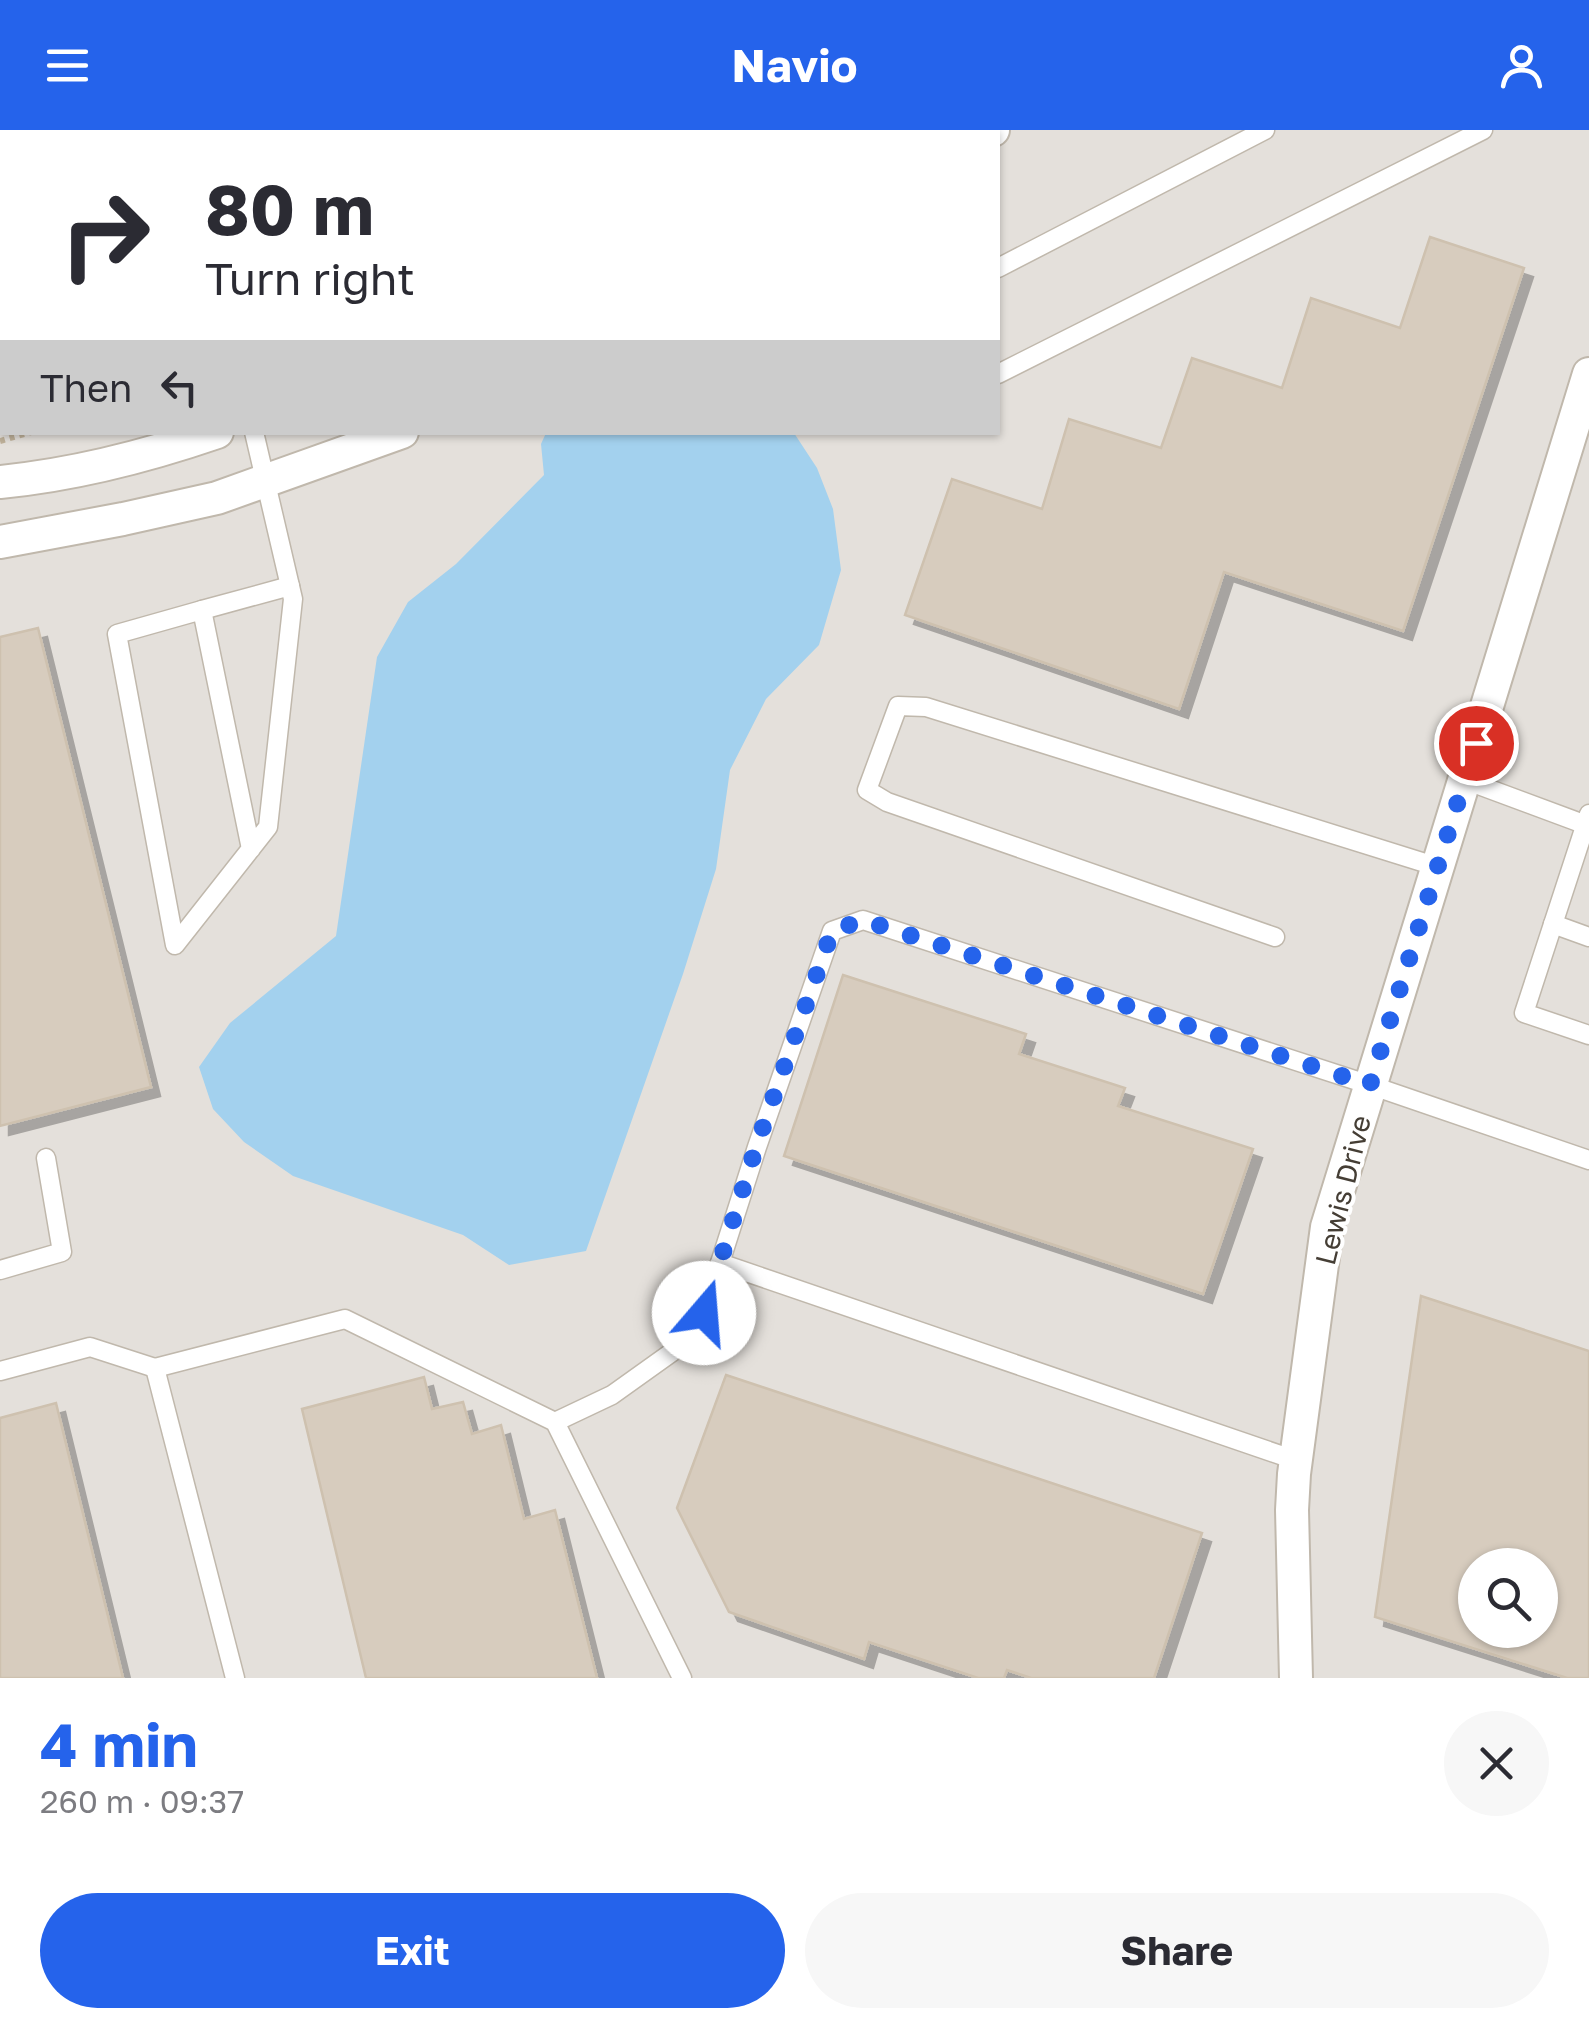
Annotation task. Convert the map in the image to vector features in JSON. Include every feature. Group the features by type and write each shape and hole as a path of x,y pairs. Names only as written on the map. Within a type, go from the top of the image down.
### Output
{"street":[{"name":"Lewis Drive","path":"1296,1678 1292,1510 1327,1227 1589,374"},
{"path":"0,482 42,478 171,448 208,435"},
{"path":"0,542 216,498 394,435"}],"lane":[{"path":"1000,267 1265,130"},
{"path":"1000,373 1483,130"},
{"path":"255,435 266,480 290,586 292,599 268,827 174,946 117,634 290,586"},
{"path":"202,610 251,849"},
{"path":"1275,937 887,802 867,790 898,706 926,707 1438,867"},
{"path":"1464,780 1588,822 1524,1013 1589,1035"},
{"path":"555,1422 612,1395 675,1350 704,1313 756,1147 832,931 863,920 1589,1160"},
{"path":"1553,924 1589,936"},
{"path":"0,1270 62,1252 46,1158"},
{"path":"720,1263 1296,1460"},
{"path":"0,1371 90,1347 154,1368 345,1320 555,1422 682,1678"},
{"path":"154,1368 235,1678"}],"shaded area":[{"path":"1000,130 1589,130 1589,1678 0,1678 0,435 1000,435"}],"water":[{"path":"545,435 795,435 817,468 833,509 841,570 819,645 766,699 730,770 716,869 586,1251 509,1265 463,1235 293,1176 244,1142 213,1109 199,1067 230,1023 336,936 377,657 408,602 456,564 544,475 541,444"}],"building":[{"path":"1430,237 1524,268 1403,631 1224,572 1179,709 905,615 952,479 1042,509 1069,419 1161,448 1192,358 1282,388 1311,298 1400,328"},
{"path":"38,628 151,1087 0,1126 0,637"},
{"path":"843,975 1026,1034 1019,1054 1125,1088 1118,1106 1253,1149 1203,1294 784,1156"},
{"path":"1421,1296 1589,1351 1589,1678 1567,1678 1473,1648 1558,1648 1558,1548 1458,1548 1458,1643 1375,1617"},
{"path":"726,1375 1202,1533 1154,1678 1031,1678 1007,1670 1004,1678 978,1678 869,1642 864,1659 729,1612 677,1508"},
{"path":"424,1377 432,1409 463,1402 472,1434 501,1425 524,1519 555,1510 597,1678 366,1678 302,1409"},
{"path":"56,1403 123,1678 0,1678 0,1418"}],"route":[{"path":"704,1313 756,1147 832,931 863,920 1370,1085 1476,743"}]}
